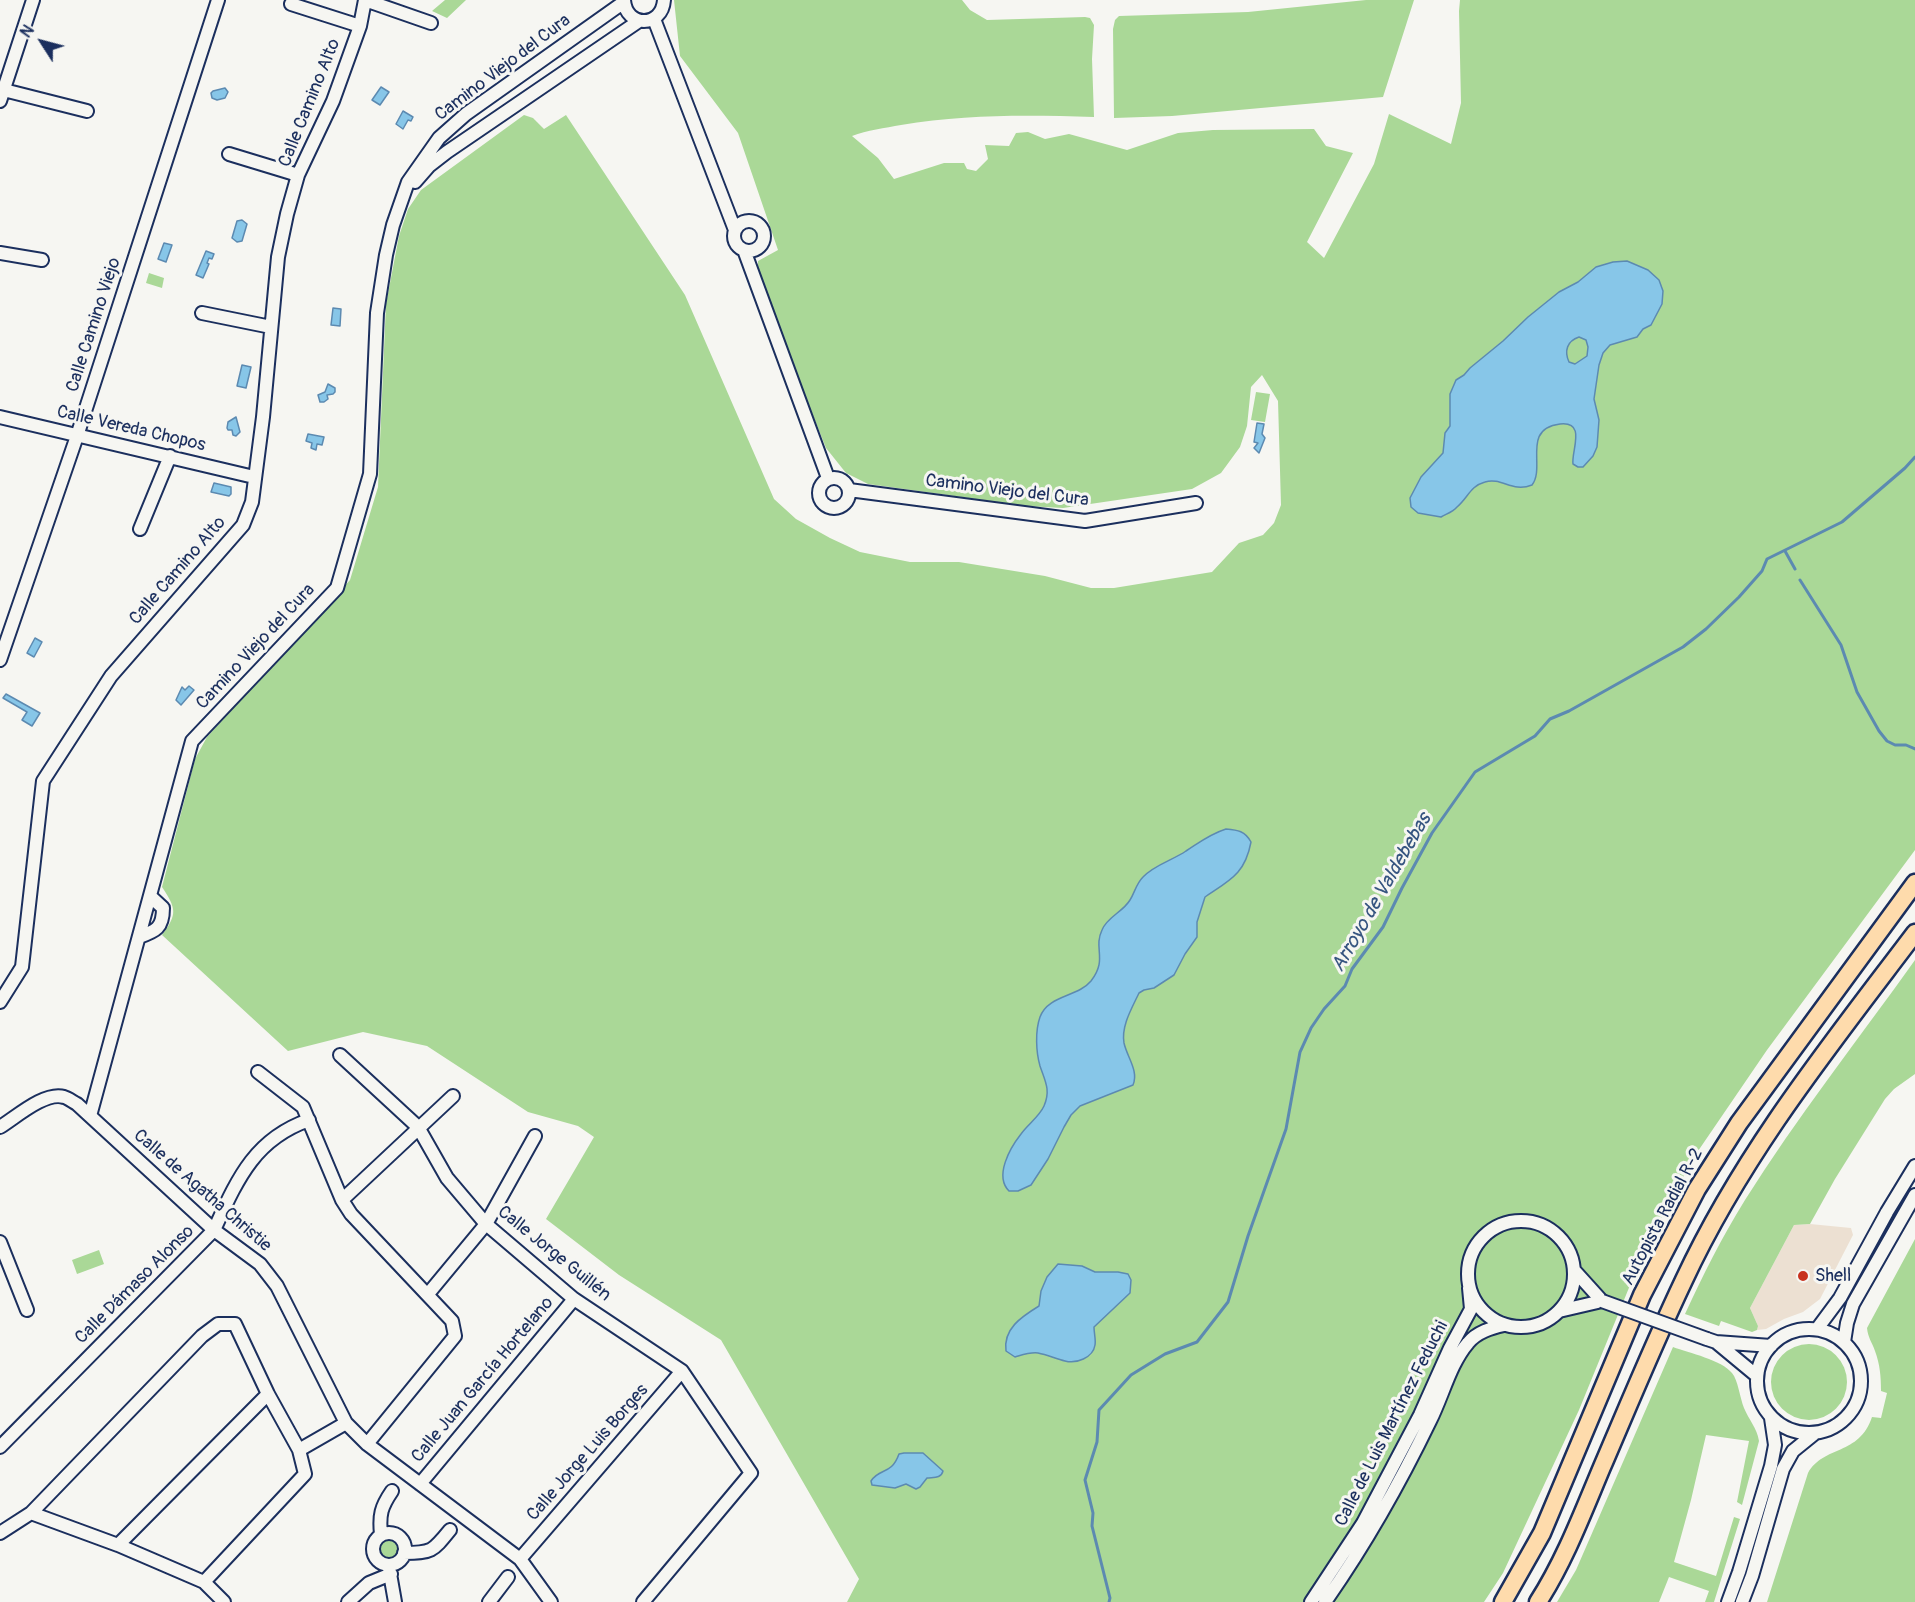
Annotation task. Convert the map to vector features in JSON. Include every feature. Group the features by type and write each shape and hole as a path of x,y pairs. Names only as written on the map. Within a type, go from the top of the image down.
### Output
{"highway":[{"name":"Autopista Radial R-2","path":"1503,1602 1542,1533 1642,1295 1697,1189 1751,1105 1915,883"},
{"path":"1538,1602 1579,1522 1684,1279 1726,1197 1762,1140 1915,933"}],"street":[{"path":"33,0 1,93 87,111"},
{"name":"Calle Camino Viejo","path":"0,660 77,436 218,0"},
{"path":"365,0 431,23"},
{"name":"Calle Camino Alto","path":"0,1002 22,967 43,781 111,676 243,525 252,502 263,417 278,257 287,214 298,175 333,101 360,26 365,0"},
{"path":"624,1 626,11 639,21 654,19 660,13 664,0"},
{"name":"Camino Viejo del Cura","path":"90,1116 192,741 337,588 370,474 378,313 386,255 408,182 423,159 446,132 466,114 624,1"},
{"path":"291,4 360,26"},
{"path":"654,19 735,230 735,241 749,250 753,274 828,478"},
{"name":"Camino Viejo del Cura","path":"400,205 412,185 429,166 447,152 639,21"},
{"path":"229,154 298,175"},
{"path":"724,202 736,214 760,225 765,234 762,244 749,250"},
{"path":"735,230 741,223 752,220"},
{"path":"0,253 42,260"},
{"path":"202,312 271,327"},
{"name":"Calle Vereda Chopos","path":"0,417 254,477"},
{"path":"141,529 170,456"},
{"path":"828,478 841,479 849,490 847,500 839,507 824,505 818,496 818,490 823,481 828,478"},
{"name":"Camino Viejo del Cura","path":"849,490 1085,521 1196,503"},
{"path":"139,937 155,931 163,920 163,908 150,896"},
{"name":"Calle Jorge Guillén","path":"340,1055 418,1127 447,1178 486,1224 574,1299 682,1371 751,1473 643,1602"},
{"path":"258,1072 303,1107 342,1200 351,1214 452,1321 454,1336 367,1444"},
{"name":"Calle de Agatha Christie","path":"1,1128 22,1111 51,1096 64,1097 90,1116 214,1230 260,1264 277,1286 346,1423 367,1444 520,1559 551,1602"},
{"path":"342,1200 453,1096"},
{"name":"Calle Dámaso Alonso","path":"0,1447 214,1230 229,1197 256,1153 275,1136 309,1120"},
{"path":"428,1294 486,1224 535,1136"},
{"path":"1817,1329 1840,1298 1915,1166"},
{"path":"1844,1342 1853,1305 1915,1195"},
{"path":"1512,1220 1530,1220 1547,1226 1561,1238 1570,1253 1575,1270 1568,1299 1559,1311 1533,1326 1518,1327 1504,1325 1488,1316 1476,1304 1469,1288 1467,1270 1471,1252 1481,1238 1495,1226 1512,1220"},
{"path":"0,1242 27,1310"},
{"path":"1575,1270 1602,1301 1711,1340 1771,1346"},
{"name":"Calle de Luis Martínez Feduchi","path":"1311,1602 1363,1523 1420,1415 1450,1348 1471,1309 1469,1288"},
{"name":"Calle Juan García Hortelano","path":"420,1484 574,1299"},
{"path":"1559,1311 1602,1301"},
{"path":"0,1533 32,1513 202,1336 218,1323 235,1324 268,1394 299,1450 305,1474 204,1582"},
{"name":"Calle de Luis Martínez Feduchi","path":"1325,1602 1373,1528 1406,1468 1431,1420 1460,1354 1470,1340 1488,1329 1504,1325"},
{"path":"1817,1329 1844,1342 1854,1355 1860,1370 1861,1388 1856,1405 1845,1419 1831,1429 1814,1434 1798,1433 1772,1418 1760,1399 1757,1376 1761,1360 1771,1346 1784,1335 1794,1331 1817,1329"},
{"path":"1711,1340 1757,1376"},
{"name":"Calle Jorge Luis Borges","path":"520,1559 682,1371"},
{"path":"118,1545 268,1394"},
{"path":"1728,1602 1771,1466 1775,1444 1772,1418"},
{"path":"299,1450 346,1423"},
{"path":"1742,1602 1752,1576 1783,1469 1792,1451 1814,1434"},
{"path":"381,1534 379,1518 392,1491"},
{"path":"32,1513 118,1545 204,1582 224,1602"},
{"path":"404,1553 423,1553 434,1549 450,1530"},
{"path":"348,1602 369,1583 390,1570 399,1562 404,1553 404,1542 397,1534 392,1533 381,1534 374,1542 373,1552 378,1562 390,1570 395,1602"},
{"path":"489,1602 508,1577"}],"shaded area":[{"path":"1810,1224 1851,1228 1853,1235 1820,1299 1803,1312 1766,1329 1757,1330 1758,1326 1750,1308 1794,1225"}],"green space":[{"path":"445,0 466,0 447,18 432,11"},
{"path":"674,0 962,0 970,10 987,20 1090,18 1094,25 1092,59 1094,117 973,117 925,121 852,136 878,158 894,179 944,163 964,163 967,169 976,171 988,159 985,145 1009,146 1016,133 1028,132 1045,139 1069,134 1127,150 1178,133 1213,130 1314,129 1326,146 1353,153 1307,242 1324,258 1374,164 1389,114 1451,144 1461,103 1460,0 1915,0 1915,850 1767,1050 1696,1154 1644,1251 1579,1410 1503,1573 1484,1602 847,1602 859,1579 721,1340 619,1275 546,1219 594,1137 578,1126 528,1112 427,1046 363,1032 288,1051 162,935 171,922 173,911 170,900 162,887 195,759 207,737 350,580 378,487 386,304 399,236 408,209 421,190 524,115 533,118 544,129 566,115 685,295 774,499 796,519 830,538 860,552 910,562 959,562 1045,576 1091,588 1114,588 1212,572 1239,543 1263,535 1274,523 1281,505 1278,401 1262,375 1251,387 1247,426 1240,447 1221,473 1192,489 1063,508 1026,506 868,484 846,473 826,448 784,343 758,269 758,261 778,250 738,133 680,56"},
{"path":"1366,0 1414,0 1383,97 1172,116 1114,118 1113,29 1115,20 1119,16 1248,12"},
{"path":"149,273 164,278 162,288 146,283"},
{"path":"1256,392 1270,394 1265,422 1251,420"},
{"path":"1915,960 1915,1074 1894,1089 1885,1099 1810,1224 1794,1225 1750,1308 1758,1326 1757,1330 1752,1332 1721,1321 1719,1326 1685,1314 1721,1242 1765,1169"},
{"path":"1915,1239 1915,1602 1767,1602 1808,1473 1823,1458 1859,1438 1872,1417 1881,1418 1887,1393 1881,1391 1878,1361 1867,1328"},
{"path":"99,1250 104,1264 77,1274 72,1260"},
{"path":"1817,1344 1830,1350 1841,1361 1847,1374 1845,1397 1830,1414 1817,1420 1801,1420 1788,1414 1773,1397 1771,1374 1777,1361 1794,1346"},
{"path":"1673,1347 1721,1364 1732,1373 1759,1441 1742,1505 1737,1502 1749,1441 1706,1435 1674,1562 1716,1576 1734,1517 1740,1519 1714,1602 1705,1602 1709,1591 1669,1577 1659,1602 1557,1602 1576,1570"},
{"path":"389,1539 396,1542 399,1549 396,1556 389,1559 382,1556 379,1549 382,1542"}],"water":[{"path":"381,87 389,92 380,105 372,100"},
{"path":"225,88 228,92 225,98 217,100 212,98 213,91"},
{"path":"403,111 413,117 411,121 408,120 403,129 396,124"},
{"path":"242,220 247,224 242,241 237,242 232,238 237,221"},
{"path":"164,243 172,245 166,262 158,259"},
{"path":"206,251 214,254 212,259 209,258 203,278 196,275"},
{"path":"1627,261 1648,270 1659,280 1663,291 1662,304 1651,325 1643,329 1637,337 1610,345 1603,353 1594,399 1599,420 1597,447 1593,456 1583,467 1573,464 1576,438 1573,427 1560,424 1548,427 1541,433 1538,441 1536,477 1532,485 1519,487 1497,481 1485,482 1472,489 1454,510 1441,517 1418,513 1411,507 1410,498 1421,477 1443,453 1445,433 1450,426 1450,394 1456,380 1559,292 1578,282 1596,267","holes":["1579,337 1586,340 1587,356 1575,364 1569,362 1567,354 1569,344"]},
{"path":"333,308 341,309 340,326 331,325"},
{"path":"242,365 251,367 246,388 237,386"},
{"path":"328,384 335,388 335,392 327,395 328,399 324,402 320,402 318,395 325,392"},
{"path":"236,417 240,432 236,436 233,435 232,430 227,428 228,422"},
{"path":"1257,423 1264,424 1262,434 1265,438 1259,453 1254,448 1258,443 1254,442"},
{"path":"308,434 324,437 322,445 317,444 316,450 311,448 312,443 306,441"},
{"path":"214,483 231,487 231,494 229,496 211,492"},
{"path":"35,638 42,642 34,657 27,653"},
{"path":"189,686 194,690 181,705 176,700 182,687 185,690"},
{"path":"6,694 40,713 32,726 22,720 27,712 3,698"},
{"path":"1226,829 1244,833 1251,842 1245,862 1235,875 1205,897 1197,922 1197,937 1174,975 1154,988 1139,993 1128,1017 1123,1037 1134,1069 1133,1085 1080,1106 1071,1115 1048,1159 1031,1185 1018,1191 1009,1191 1003,1178 1008,1154 1021,1134 1042,1110 1047,1095 1037,1042 1038,1023 1044,1010 1056,1000 1079,990 1091,981 1099,966 1099,943 1104,925 1127,904 1143,877 1205,838"},
{"path":"1058,1264 1082,1266 1095,1272 1128,1274 1131,1280 1130,1293 1094,1327 1094,1350 1088,1357 1069,1362 1035,1353 1015,1357 1006,1351 1007,1336 1020,1319 1039,1306 1041,1291 1047,1277"},
{"path":"923,1453 943,1471 942,1474 927,1478 916,1489 906,1484 895,1488 872,1485 871,1481 874,1477 893,1466 899,1454"}],"waterway":[{"name":"Arroyo de Valdebebas","path":"1109,1602 1110,1598 1092,1526 1093,1513 1085,1480 1097,1442 1099,1410 1131,1375 1165,1354 1197,1342 1228,1302 1248,1236 1286,1129 1300,1052 1311,1028 1324,1009 1345,986 1352,969 1383,927 1432,833 1475,772 1535,736 1550,719 1569,711 1683,647 1706,629 1739,597 1762,571 1767,559 1842,522 1915,457"},
{"path":"1785,551 1795,569"},
{"path":"1800,580 1841,645 1857,692 1879,731 1887,741 1915,749"}],"place":[{"name":"Shell","path":"1803,1276"}]}
